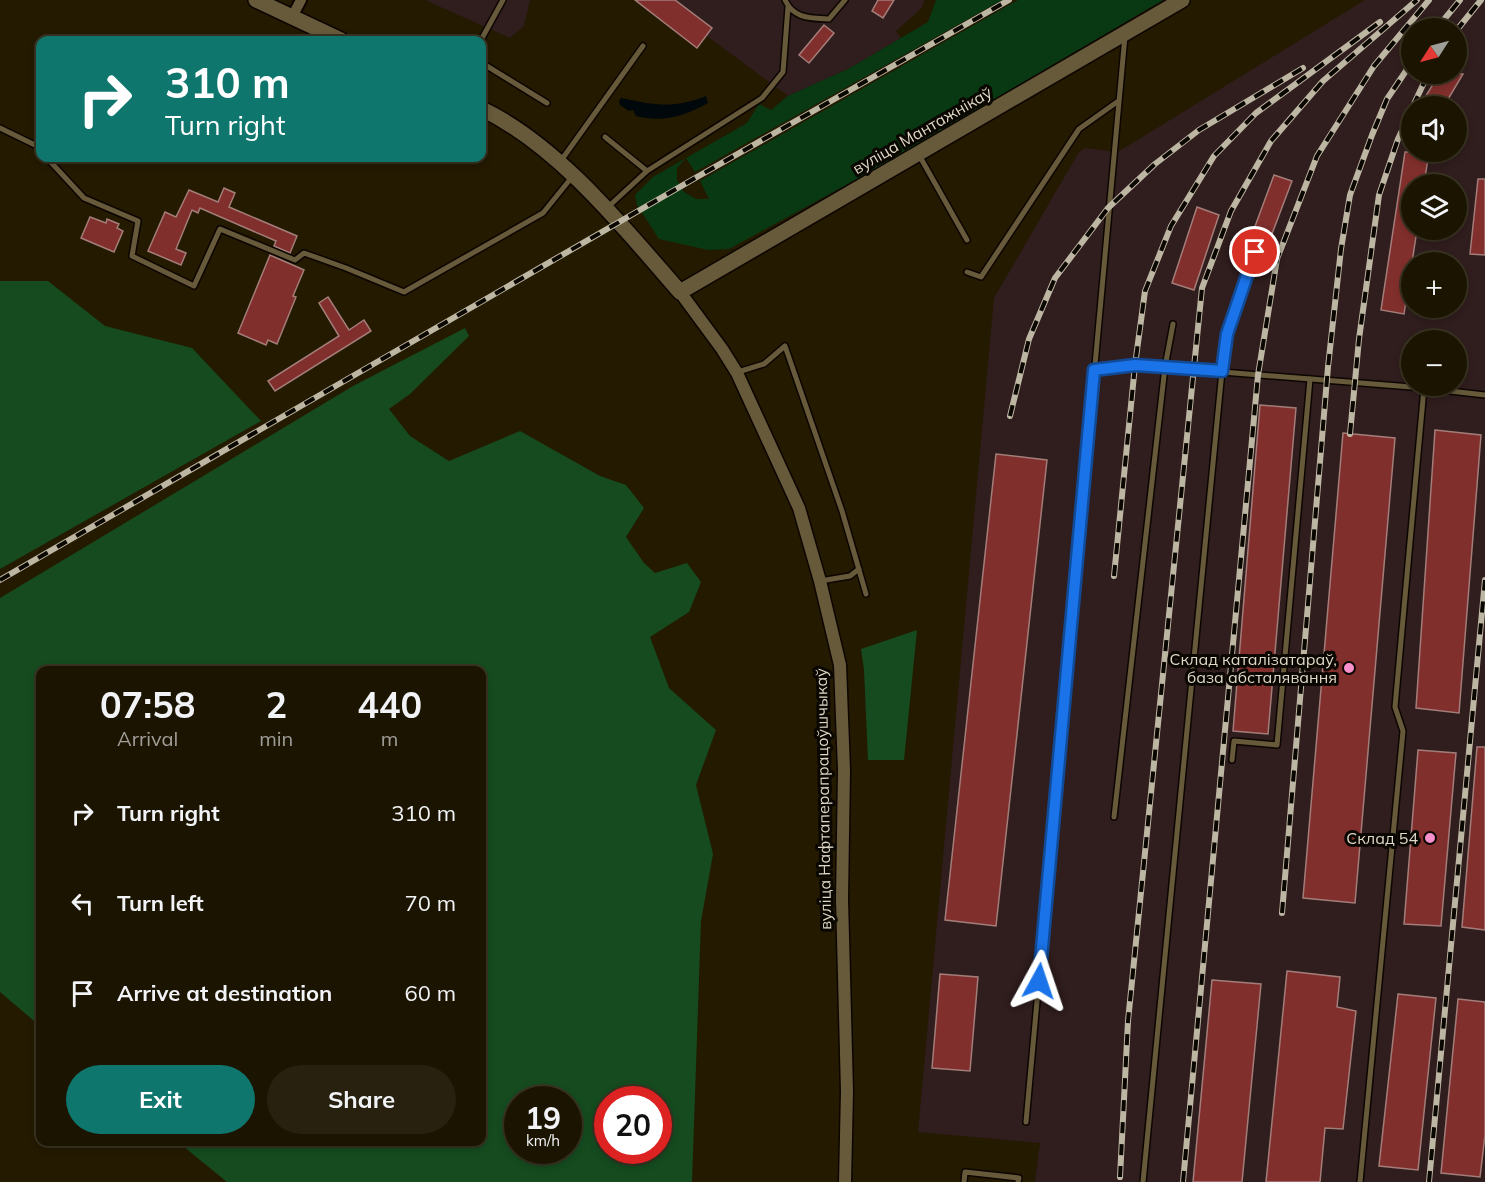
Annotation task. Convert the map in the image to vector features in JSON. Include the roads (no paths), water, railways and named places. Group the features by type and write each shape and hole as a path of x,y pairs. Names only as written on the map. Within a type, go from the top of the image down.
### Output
{"main road":[{"path":"256,0 332,36"},
{"name":"вуліца Мантажнікаў","path":"680,292 1182,0"},
{"name":"вуліца Нафтаперапрацоўшчыкаў","path":"486,111 502,118 573,176 607,208 680,292"}],"street":[{"path":"292,17 301,0"},
{"name":"вуліца Нафтаперапрацоўшчыкаў","path":"680,292 737,373 799,508 820,581 840,665 844,770 843,899 847,1091 845,1182"}],"lane":[{"path":"483,36 503,0"},
{"path":"785,0 788,7 800,17 829,19 845,0"},
{"path":"607,208 647,171 762,98 783,72 788,7"},
{"path":"1026,1122 1125,32"},
{"path":"559,163 643,46"},
{"path":"486,65 547,103"},
{"path":"967,272 981,277 1079,129 1117,102"},
{"path":"0,128 36,147"},
{"path":"605,137 647,171"},
{"path":"919,153 967,240"},
{"path":"51,162 84,198 138,221 132,256 194,286 220,229 295,260 304,253 404,292 543,213 573,176"},
{"path":"1143,1182 1222,371 1227,334 1255,252"},
{"path":"1114,817 1165,367 1173,324"},
{"path":"737,373 764,364 785,346 835,490 866,594"},
{"path":"1094,370 1135,365 1401,386"},
{"path":"1232,760 1234,741 1277,745 1310,380"},
{"path":"1467,393 1485,395"},
{"path":"1360,1182 1403,731 1395,707 1423,396"},
{"path":"820,581 850,576 859,569"},
{"path":"964,1182 965,1172 1019,1178 1018,1182"}],"railway":[{"path":"0,580 697,177 1009,0"},
{"path":"1120,1177 1128,1021 1202,288 1231,211 1271,141 1323,81 1417,0"},
{"path":"1183,1182 1258,375 1277,259 1317,156 1374,66 1429,0"},
{"path":"1445,18 1460,0"},
{"path":"1466,18 1481,0"},
{"path":"1114,576 1135,365 1145,291 1171,226 1214,156 1256,113 1380,22"},
{"path":"1010,416 1029,339 1055,278 1108,208 1155,164 1199,130 1303,68"},
{"path":"1282,913 1328,367 1341,249 1350,195 1387,99 1401,78"},
{"path":"1418,96 1423,84"},
{"path":"1350,434 1359,339 1379,195 1401,133"},
{"path":"1429,1182 1485,580"}],"place":[{"name":"Склад каталізатараў, база абсталявання","path":"1349,668"},
{"name":"Склад 54","path":"1430,838"}]}
